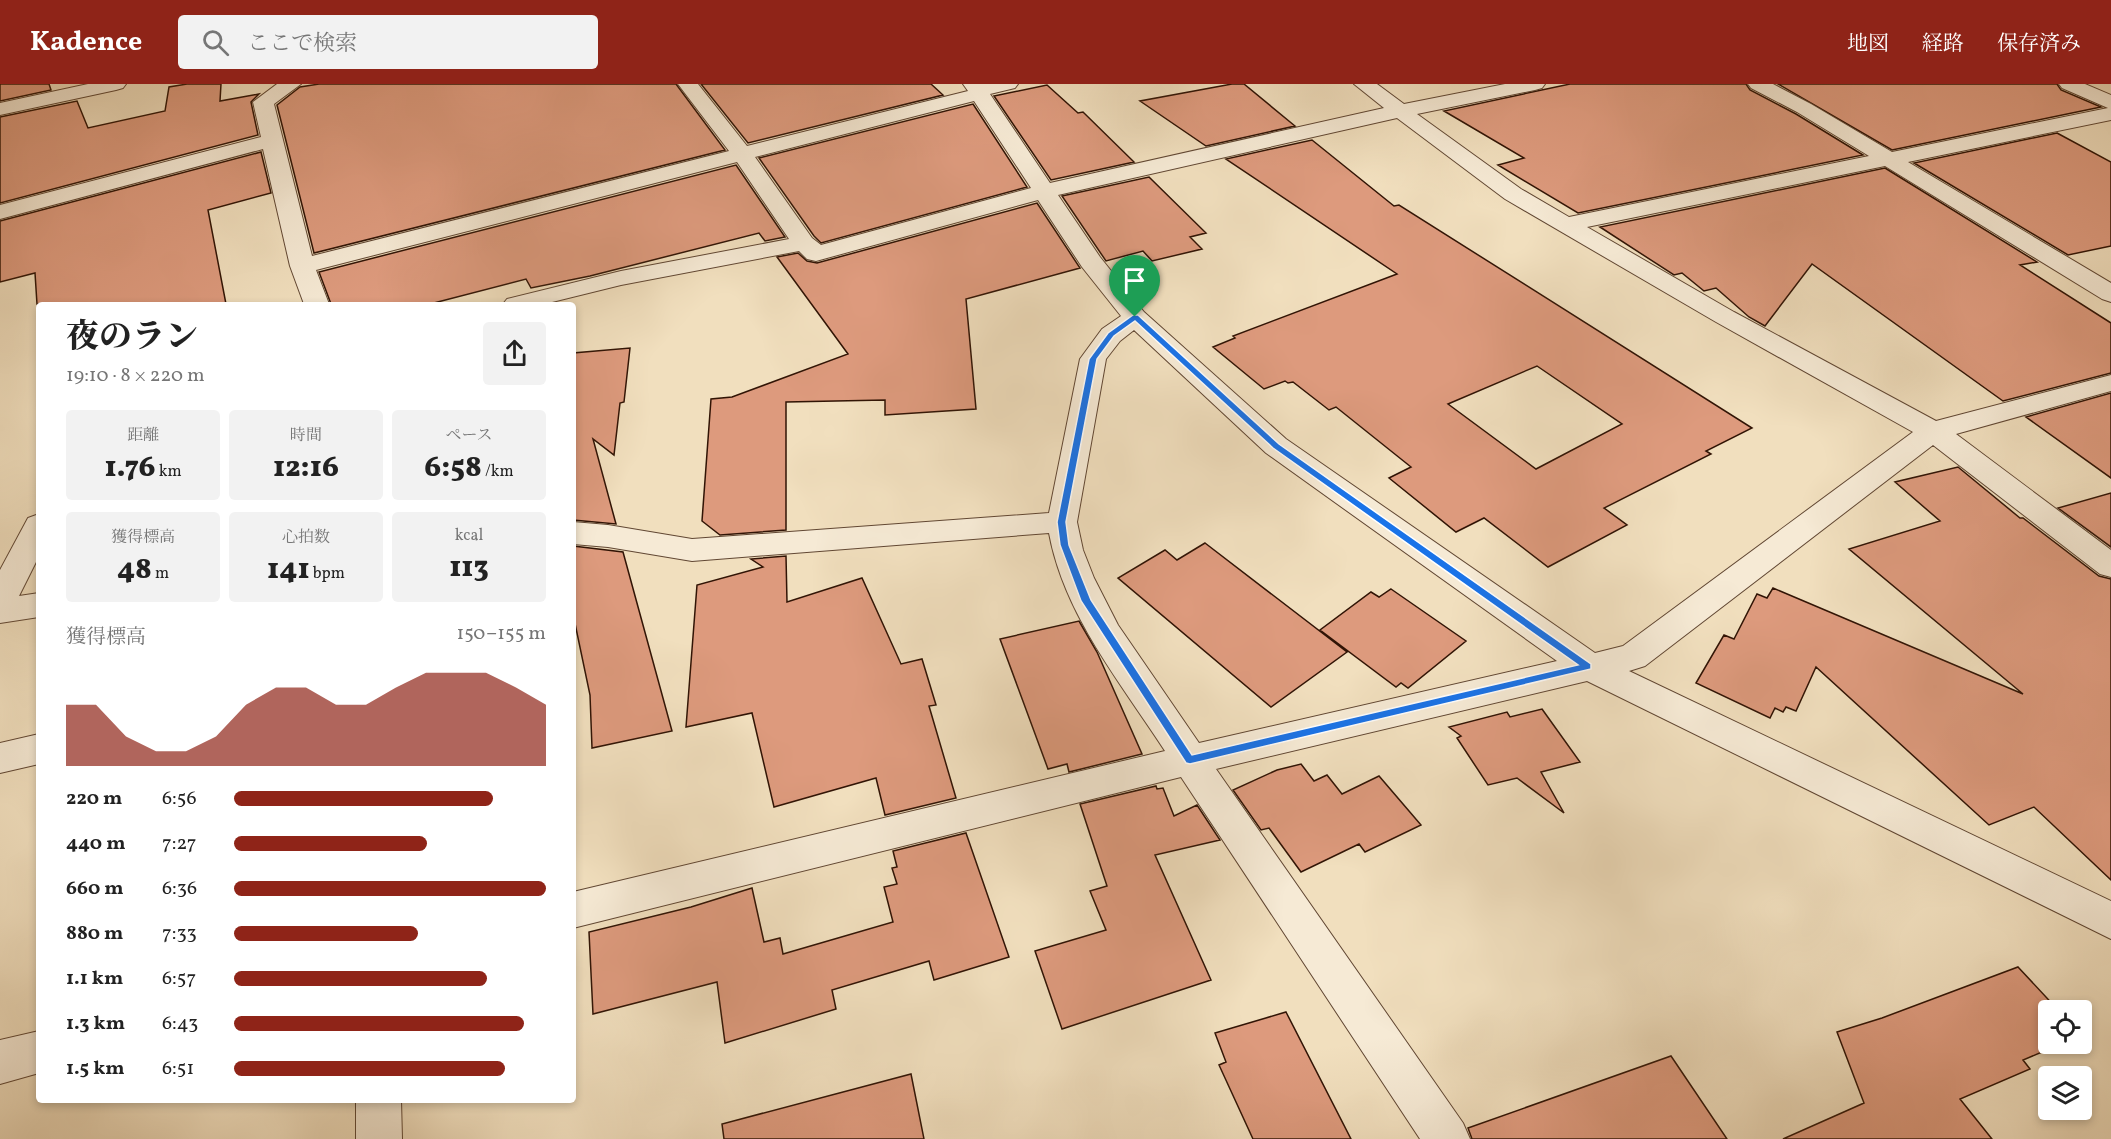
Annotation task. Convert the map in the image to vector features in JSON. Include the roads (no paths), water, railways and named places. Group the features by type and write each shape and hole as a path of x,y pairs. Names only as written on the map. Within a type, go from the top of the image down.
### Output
{"street":[{"path":"0,109 116,84"},
{"path":"291,84 263,102 302,266 316,302"},
{"path":"688,84 742,154 804,243 816,254 1044,191 1400,111 1535,84"},
{"path":"302,266 742,154 977,90 1008,84"},
{"path":"1364,84 1513,194 1725,316 1933,431 2111,566"},
{"path":"1758,84 1804,108 2111,294"},
{"path":"2069,84 2111,104"},
{"path":"977,90 1091,262 1135,317 1276,446 1588,666 2111,921"},
{"path":"1568,224 2111,114"},
{"path":"0,212 272,140"},
{"path":"524,302 621,278 804,243"},
{"path":"1135,317 1111,335 1093,359 1062,522 1065,545 1086,601 1190,760 1447,1139"},
{"path":"576,909 1190,760 1633,657 1933,431 2111,383"},
{"path":"576,533 608,536 692,550 1062,522"},
{"path":"0,602 36,531"},
{"path":"0,611 36,605"},
{"path":"0,758 36,750"},
{"path":"0,1062 36,1053"},
{"path":"379,1103 379,1139"}]}
